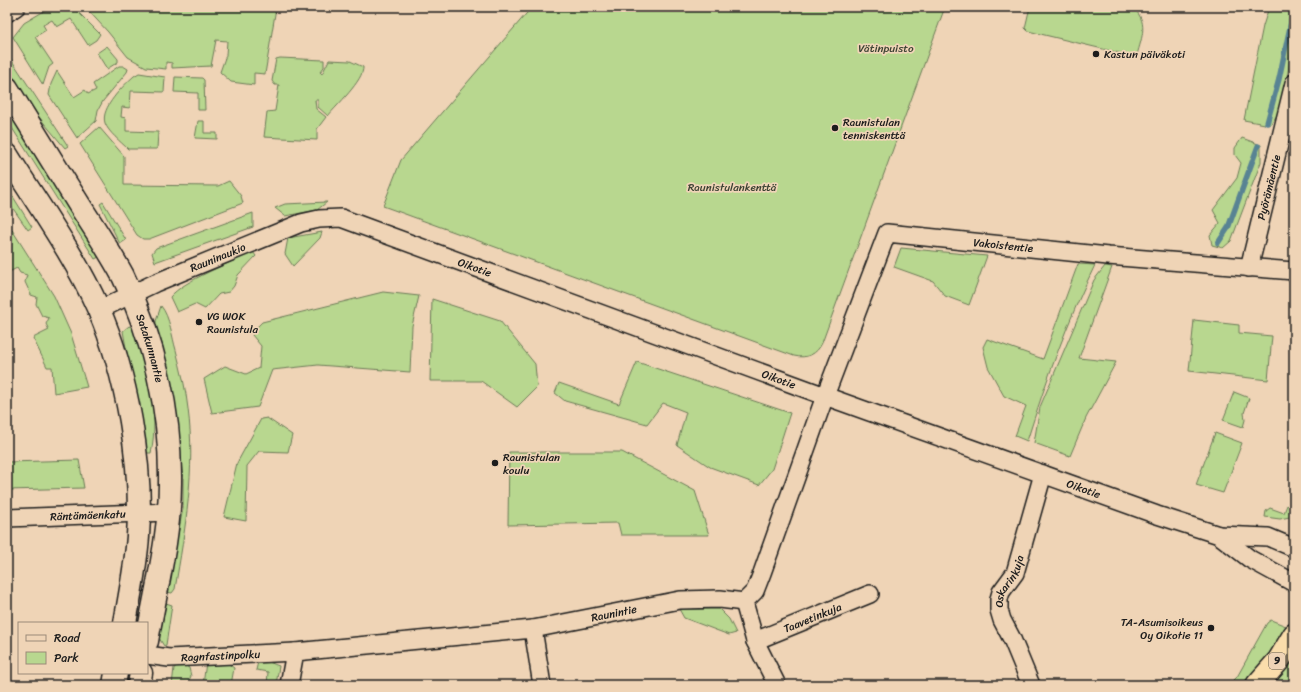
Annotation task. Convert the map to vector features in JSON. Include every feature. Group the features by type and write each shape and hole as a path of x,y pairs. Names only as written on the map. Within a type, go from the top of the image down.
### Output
{"highway":[{"name":"9","path":"1257,685 1278,660 1294,635"}],"main road":[{"name":"Satakunnantie","path":"7,88 112,256 131,294 152,353 164,407 170,458 169,512 166,538 148,636"},
{"path":"7,155 80,274 99,310 122,378 130,416 134,446 139,513 136,559 125,622"},
{"path":"114,685 116,674"},
{"path":"139,685 141,674"}],"street":[{"path":"7,13 16,7"},
{"name":"Pyörämäentie","path":"1249,268 1294,83"},
{"name":"Rauninaukio","path":"99,310 131,294 301,223 319,219 341,218"},
{"name":"Oikotie","path":"341,218 824,396 1219,535 1268,537 1294,548"},
{"name":"Vakoistentie","path":"824,396 887,233 1108,256 1294,271"},
{"path":"777,685 755,641 744,602 754,591 762,573 824,396"},
{"name":"Oskarinkuja","path":"1031,685 998,610 1001,592 1015,573 1043,474"},
{"name":"Räntämäenkatu","path":"7,518 169,512"},
{"name":"Oikotie","path":"1219,535 1250,559 1294,583"},
{"name":"Taavetinkuja","path":"755,641 870,594"},
{"name":"Raunintie","path":"295,652 533,629 680,600 720,599 744,602"},
{"path":"533,629 542,685"},
{"path":"289,685 295,652"},
{"name":"Ragnfastinpolku","path":"148,654 169,658 295,652"}],"green space":[{"path":"51,7 73,7 100,34 96,40 88,45 71,19 57,27 52,20 43,25 46,30 35,37 53,64 49,67 43,85 13,37 24,23"},
{"path":"85,7 276,8 265,74 254,73 254,85 231,82 220,72 226,55 227,41 216,40 211,66 172,68 172,63 166,62 166,69 146,67 128,57"},
{"name":"Raunistulankenttä","path":"532,7 945,7 822,343 814,353 803,357 794,356 383,206 401,160"},
{"path":"1030,7 1132,7 1141,18 1143,30 1137,55 1132,56 1028,31 1025,28"},
{"path":"1269,7 1294,7 1291,51 1285,87 1276,117 1270,125 1244,120 1263,26"},
{"path":"107,46 118,59 118,62 107,69 97,53"},
{"path":"7,53 68,146 65,148 33,110 7,70"},
{"path":"276,59 324,60 324,67 320,72 322,74 329,60 350,61 363,67 359,79 349,93 328,116 318,107 318,100 315,100 316,109 326,117 317,129 317,140 264,137 267,112 275,111 279,85 275,85 272,81"},
{"path":"119,66 123,66 128,69 127,72 103,101 98,110 96,121 77,138 49,95 51,84 57,71 74,97 85,90 88,94 96,90 93,84"},
{"path":"139,73 165,77 164,92 131,91 130,108 122,107 121,117 126,118 126,131 158,132 157,149 128,149 112,133 105,123 104,117 109,104 125,85"},
{"path":"175,77 202,78 204,80 205,110 198,110 198,93 174,92"},
{"path":"7,109 101,256 95,259 7,120"},
{"path":"198,121 204,121 204,133 217,133 217,139 195,138"},
{"path":"99,127 124,156 124,185 218,186 229,181 241,196 243,203 149,239 143,239 137,235 80,144"},
{"path":"1242,138 1261,145 1261,162 1231,241 1223,248 1212,245 1210,235 1220,223 1213,210 1237,178 1241,163 1235,155 1235,148"},
{"path":"7,187 32,227 28,230 7,200"},
{"path":"103,202 126,240 120,244 100,204"},
{"path":"327,202 317,210 285,216 275,208 285,204"},
{"path":"253,213 253,227 155,262 152,253 156,248"},
{"path":"7,222 54,296 71,334 87,387 54,393 52,367 47,367 33,338 49,330 46,324 49,318 42,316 36,304 37,297 31,295 25,282 27,275 20,273 17,268 7,273"},
{"path":"322,232 320,238 293,266 285,254 288,238"},
{"path":"901,248 987,256 969,305 945,296 933,281 894,267"},
{"path":"253,252 256,256 238,275 234,286 229,292 219,294 205,309 195,304 177,312 170,297 177,291 197,278"},
{"path":"1078,264 1095,265 1075,308 1058,352 1027,441 1015,436 1026,406 1004,396 988,367 983,347 987,339 1043,359"},
{"path":"1105,266 1112,267 1079,358 1116,362 1086,418 1070,456 1034,443 1040,407 1094,280"},
{"path":"383,292 419,296 412,326 410,372 318,365 272,370 258,407 212,413 204,379 225,366 246,374 259,368 261,346 252,335 262,322"},
{"path":"432,299 500,321 535,364 537,387 517,407 481,381 430,381"},
{"path":"161,306 169,321 185,387 191,454 186,522 175,589 172,593 167,592 183,508 183,478 176,418 156,332 156,321"},
{"path":"1194,320 1239,325 1239,333 1272,336 1268,380 1189,371"},
{"path":"129,326 133,328 151,390 154,421 151,453 145,453 123,331"},
{"path":"637,362 790,413 772,469 759,485 710,467 677,445 686,412 663,403 647,424 565,401 555,393 559,383 619,404"},
{"path":"1234,392 1249,398 1244,413 1245,420 1243,427 1223,420"},
{"path":"267,418 292,435 288,452 259,451 247,466 246,521 224,517 237,463 261,419"},
{"path":"1215,433 1242,443 1223,493 1196,485"},
{"path":"509,452 622,452 695,491 709,535 621,535 618,523 508,525"},
{"path":"79,460 84,488 7,490 8,462"},
{"path":"1287,505 1294,507 1294,516 1280,519 1265,517 1266,511 1270,508 1284,513"},
{"path":"166,603 172,605 166,645 164,646 159,638"},
{"path":"679,609 719,609 729,619 736,633 729,635 684,618"},
{"path":"1271,620 1286,626 1270,654 1243,685 1229,685 1237,677 1267,623"},
{"path":"1294,656 1294,680 1290,685 1270,685"},
{"path":"266,661 279,666 276,685 267,685 268,672 256,670 258,662"},
{"path":"206,662 227,663 234,668 231,685 203,685"},
{"path":"179,665 184,665 189,668 191,676 187,685 172,685 174,668"}],"waterway":[{"path":"1267,123 1279,79 1294,8"},
{"path":"1218,243 1228,228 1258,146"}],"place":[{"name":"Kastun päiväkoti","path":"1096,54"},
{"name":"Raunistulan tenniskenttä","path":"835,128"},
{"name":"VG WOK Raunistula","path":"199,322"},
{"name":"Raunistulan koulu","path":"495,463"},
{"name":"TA-Asumisoikeus Oy Oikotie 11","path":"1211,628"}],"park label":[{"name":"Vätinpuisto","path":"886,48"}]}
